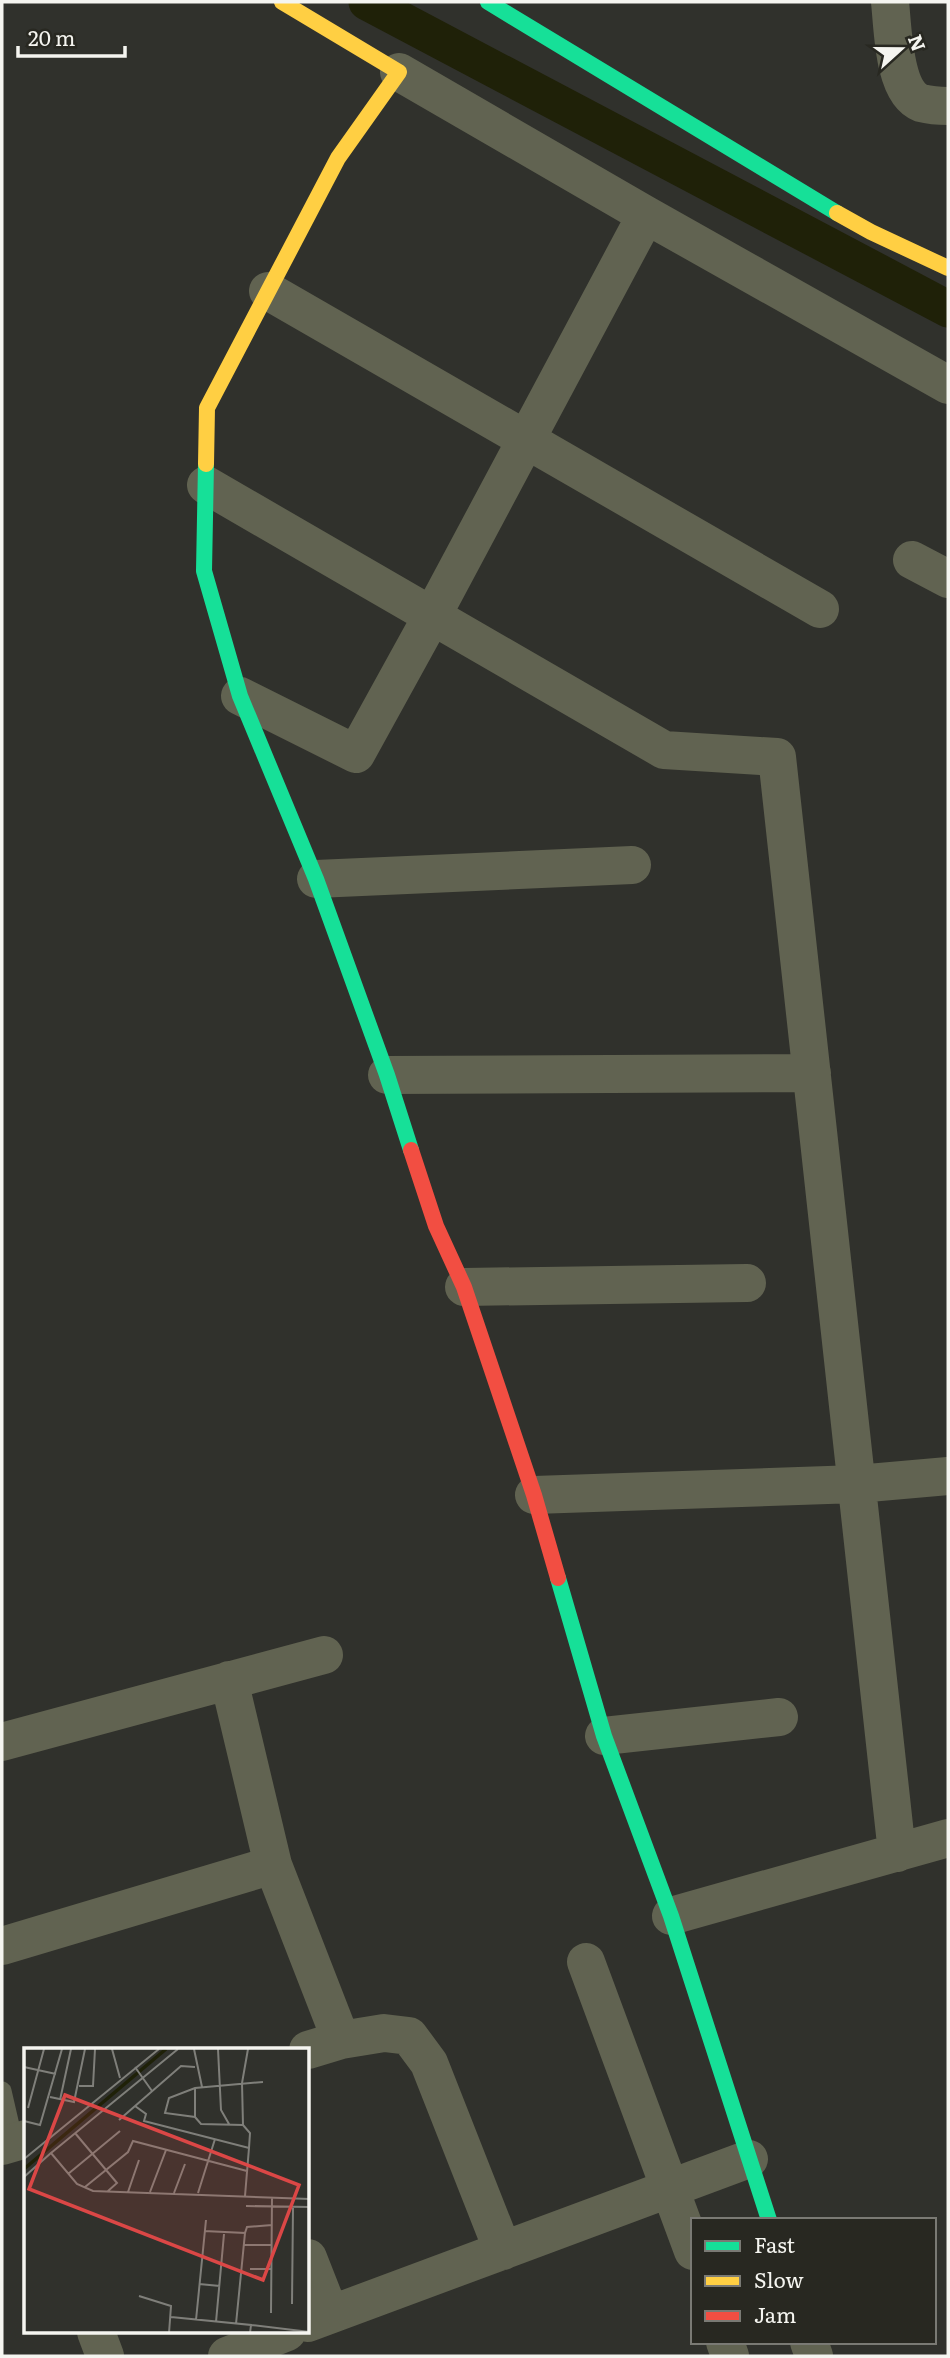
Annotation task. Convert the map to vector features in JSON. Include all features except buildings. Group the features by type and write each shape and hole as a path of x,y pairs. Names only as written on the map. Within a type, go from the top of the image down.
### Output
{"street":[{"path":"282,2 646,215 948,385"},
{"path":"488,2 809,197 871,232 948,268"},
{"path":"890,2 903,86 919,102 948,106"},
{"path":"399,72 338,158 207,408 204,571 240,696 316,879 387,1075 436,1226 464,1287 534,1495 604,1736 671,1916 713,2173 701,2218"},
{"path":"240,696 356,754 646,215"},
{"path":"268,291 820,609"},
{"path":"206,485 664,750 777,757 897,1853"},
{"path":"912,560 948,579"},
{"path":"316,879 632,865"},
{"path":"387,1075 812,1073"},
{"path":"464,1287 747,1283"},
{"path":"534,1495 857,1484 948,1476"},
{"path":"2,1742 324,1655"},
{"path":"229,1680 273,1865 325,2045 384,2034 410,2036 429,2063 503,2251"},
{"path":"604,1736 779,1717"},
{"path":"671,1916 948,1838"},
{"path":"2,1946 273,1865"},
{"path":"586,1962 713,2173 767,2218"},
{"path":"310,2269 319,2319 713,2173"},
{"path":"97,2334 104,2356"},
{"path":"227,2356 282,2334"}],"lane":[{"path":"2,2091 14,2143"}],"waterway":[{"path":"367,2 948,309"}],"traffic: fast":[{"path":"488,2 837,213"},
{"path":"206,464 204,571 240,696 316,879 387,1075 411,1150"},
{"path":"558,1578 604,1736 671,1916 768,2218"}],"traffic: slow":[{"path":"206,464 207,408 338,158 399,72 282,2"},
{"path":"837,213 948,268"}],"traffic: jam":[{"path":"411,1150 436,1226 464,1287 534,1495 558,1578"}]}
